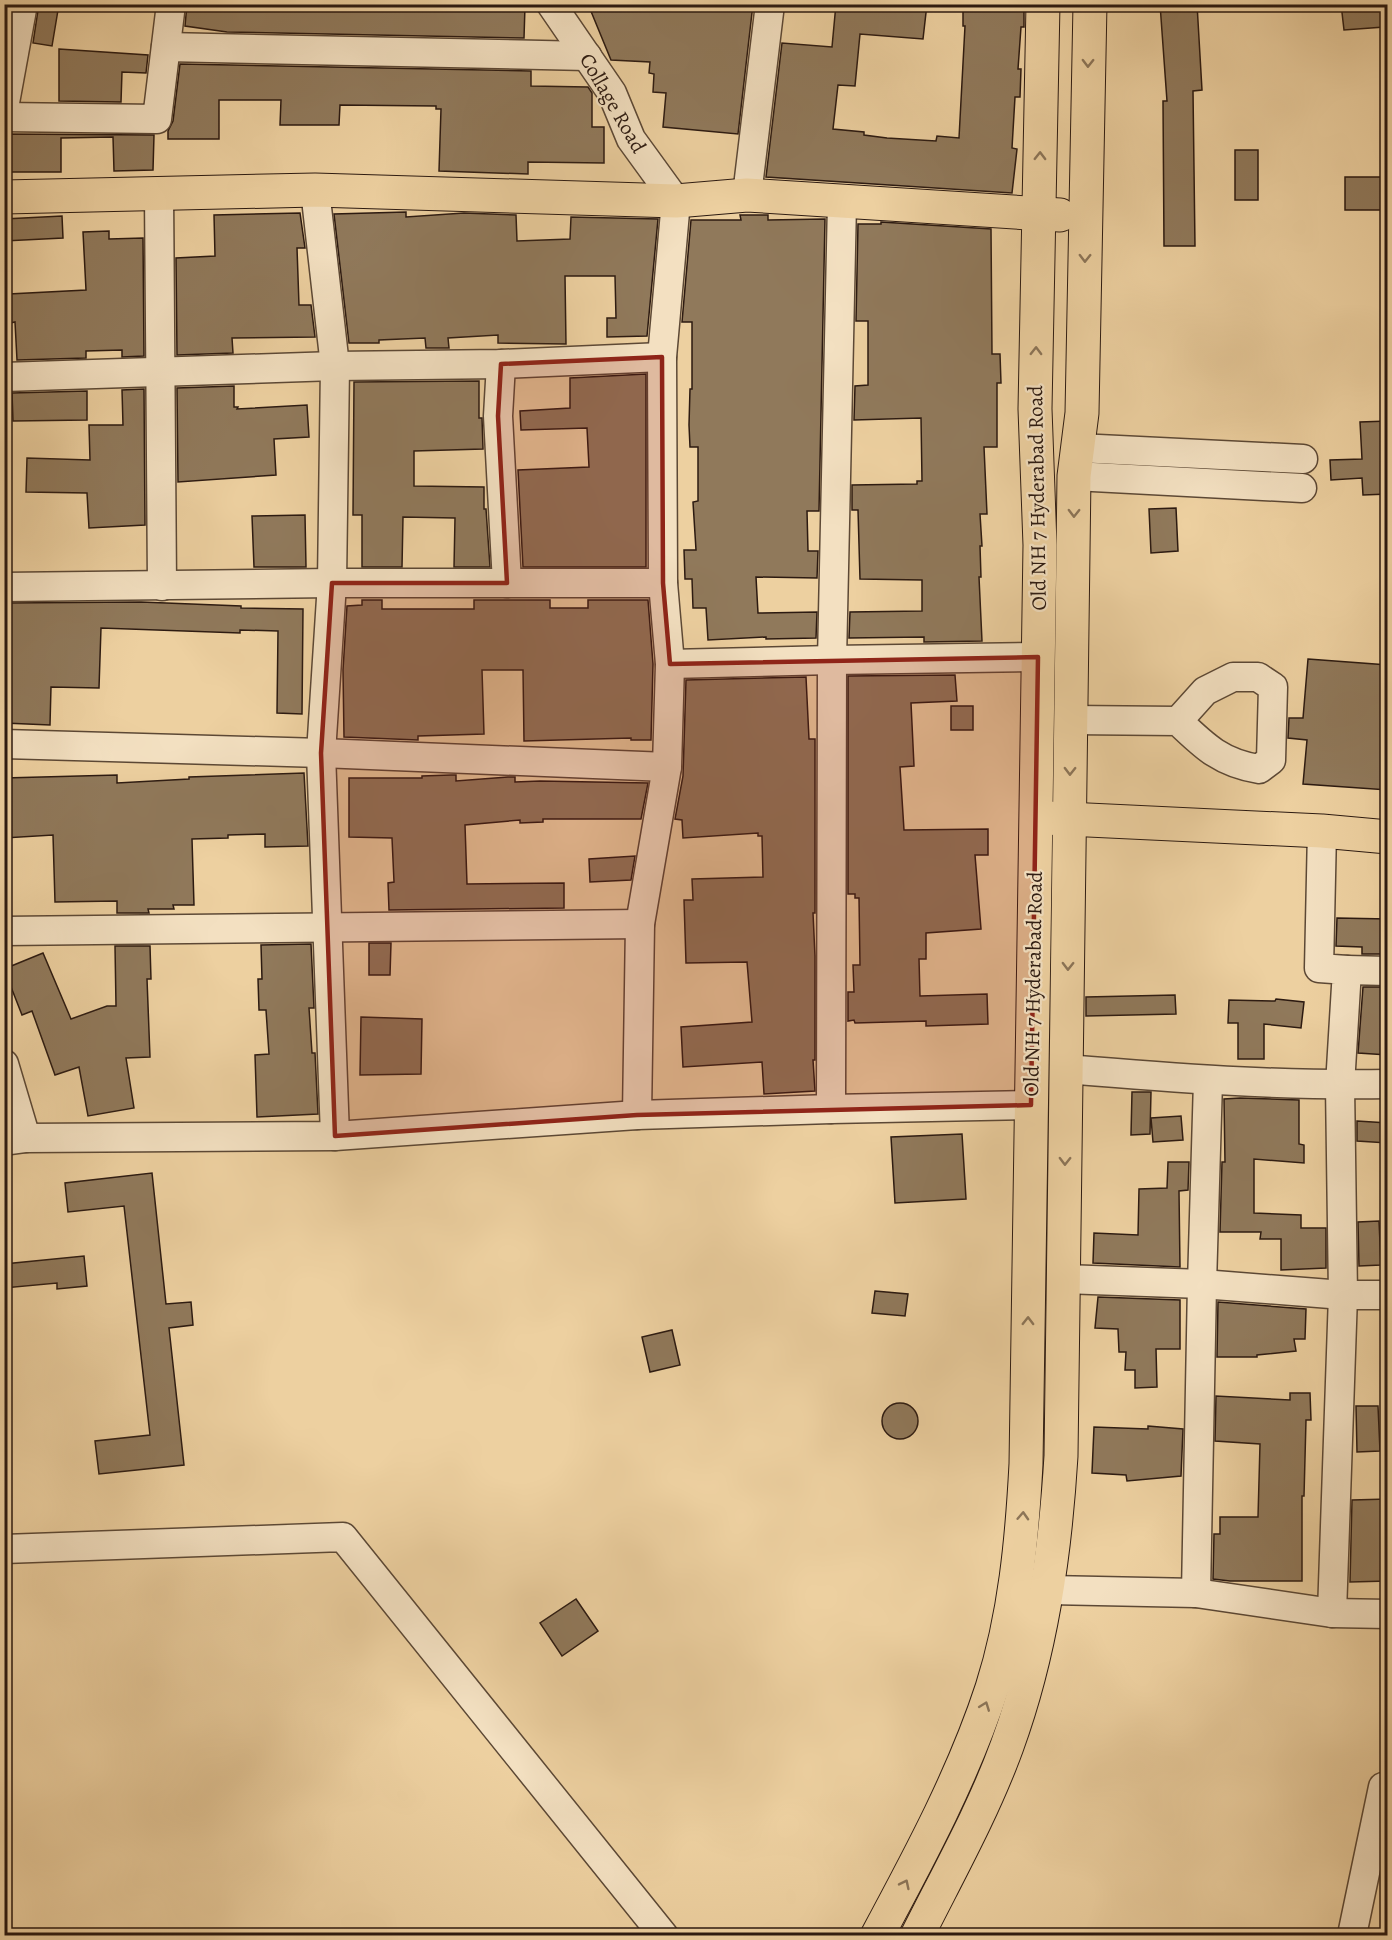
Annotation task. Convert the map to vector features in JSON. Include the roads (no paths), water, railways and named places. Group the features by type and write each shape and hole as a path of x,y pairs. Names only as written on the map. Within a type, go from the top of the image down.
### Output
{"main road":[{"name":"Old NH 7 Hyderabad Road","path":"878,1935 956,1779 992,1688 1012,1608 1022,1534 1026,1464 1040,545 1035,410 1043,4"},
{"name":"Old NH 7 Hyderabad Road","path":"917,1935 969,1833 1007,1747 1033,1662 1049,1590 1057,1525 1061,1456 1076,462 1082,413 1090,4"},
{"path":"4,197 315,190 676,201 747,195 842,203 1086,217"},
{"path":"1036,818 1322,831 1388,837"}],"street":[{"path":"4,108 23,4"},
{"path":"4,117 157,119 171,4"},
{"name":"Collage Road","path":"550,4 612,93 631,139 676,201"},
{"path":"747,195 770,4"},
{"path":"166,47 586,56"},
{"path":"315,190 335,366 332,583 321,753 335,1136"},
{"path":"159,193 162,586"},
{"path":"637,1115 640,924 667,767 670,664 663,583 662,357 676,201"},
{"path":"831,1109 832,660 842,203"},
{"path":"4,376 335,366 501,364 662,357"},
{"path":"501,364 498,416 507,583"},
{"path":"1076,462 1303,459"},
{"path":"1076,462 1302,488"},
{"path":"4,587 332,583 663,583"},
{"path":"670,664 1038,657"},
{"path":"1071,720 1178,721"},
{"path":"4,744 321,753 667,767"},
{"path":"1322,831 1319,968 1388,971"},
{"path":"4,932 640,924"},
{"path":"1332,1613 1343,1295 1340,1085 1347,970"},
{"path":"4,1064 15,1139 335,1136 637,1115 1031,1105"},
{"path":"1066,1070 1208,1080 1340,1085 1388,1084"},
{"path":"1196,1593 1208,1080"},
{"path":"1064,1279 1202,1284 1343,1295 1388,1295"},
{"path":"4,1549 344,1537 664,1935"},
{"path":"1049,1590 1196,1593 1332,1613 1388,1614"},
{"path":"1353,1935 1386,1780"}]}
